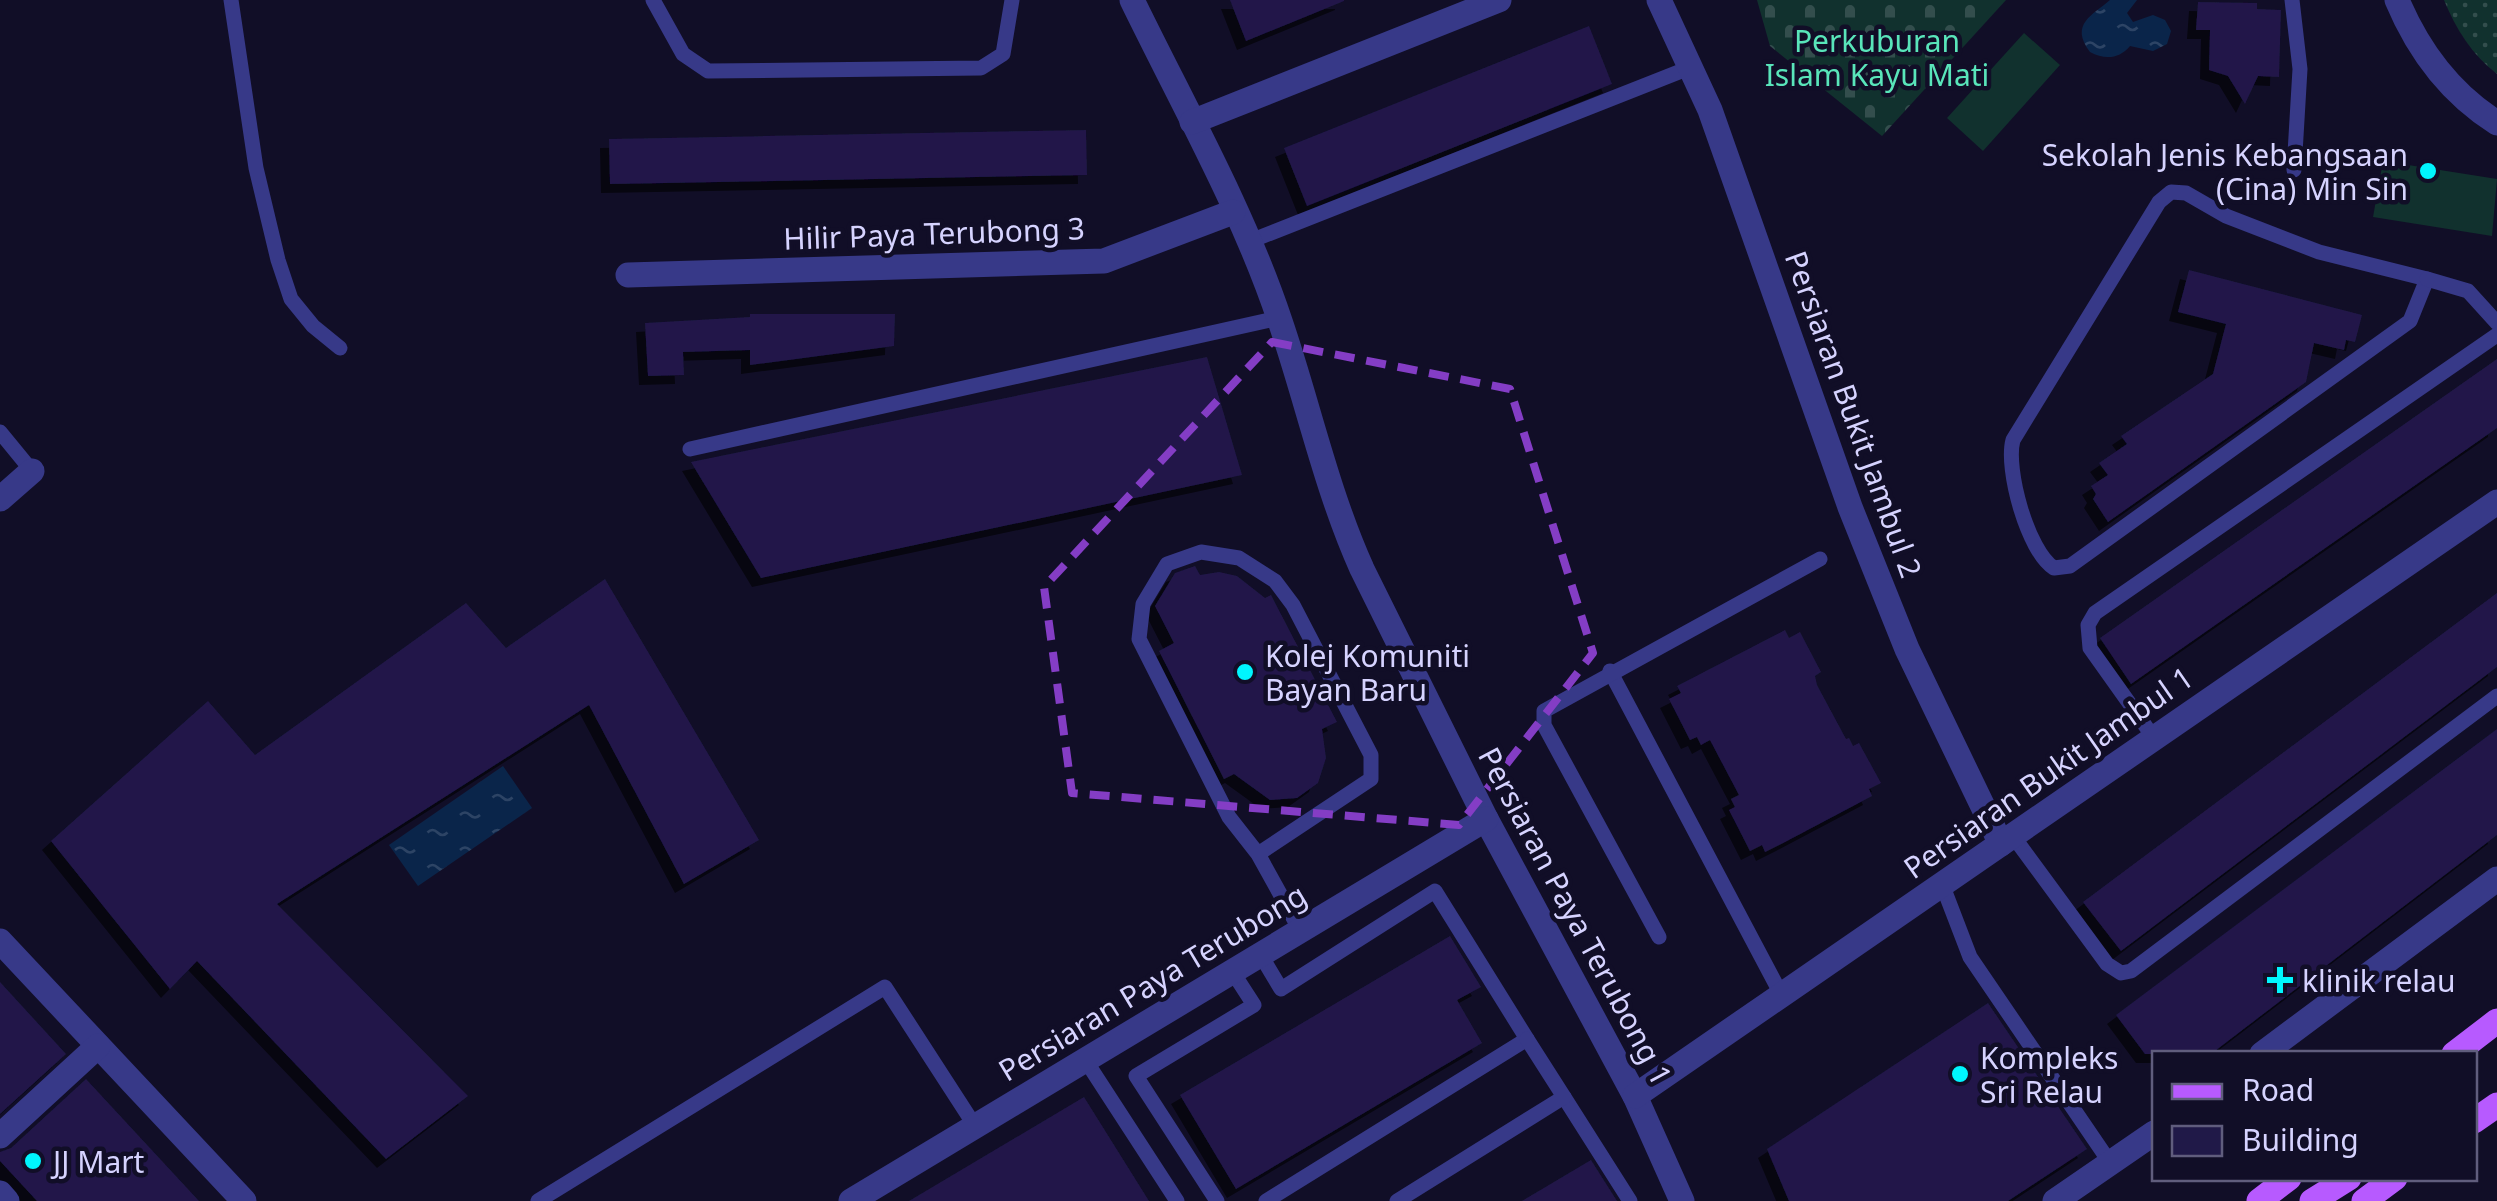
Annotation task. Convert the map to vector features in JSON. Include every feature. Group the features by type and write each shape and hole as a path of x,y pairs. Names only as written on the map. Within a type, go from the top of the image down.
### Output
{"main road":[{"path":"2458,1051 2497,1022"},
{"path":"2477,1119 2497,1102"},
{"path":"2259,1201 2285,1181"},
{"path":"2312,1201 2343,1181"},
{"path":"2364,1201 2391,1181"}],"street":[{"path":"1192,122 1499,0"},
{"name":"Persiaran Bukit Jambul 2","path":"1658,0 1710,110 1857,525 1907,649 2007,840"},
{"path":"2397,0 2409,29 2435,69 2497,124"},
{"name":"Persiaran Paya Terubong 1","path":"1137,1 1280,318 1343,527 1486,819 1635,1096 1682,1201"},
{"name":"Hilir Paya Terubong 3","path":"628,275 1104,261 1233,212"},
{"path":"4,489 32,471"},
{"name":"Persiaran Bukit Jambul 1","path":"1635,1096 2497,502"},
{"name":"Persiaran Paya Terubong","path":"851,1201 1486,819"},
{"path":"2266,1051 2497,880"},
{"path":"0,941 244,1201"},
{"path":"0,1136 98,1046"},
{"path":"2055,1201 2152,1134"},
{"path":"0,1193 8,1201"}],"lane":[{"path":"232,0 256,168 278,260 291,299 312,326 340,348"},
{"path":"654,0 684,54 708,71 980,68 1003,54 1012,0"},
{"path":"2292,0 2300,69 2294,170"},
{"path":"1248,242 1689,68"},
{"path":"2426,280 2410,321 2070,566 2054,568 2044,561 2010,470 2012,440 2159,202 2171,192 2186,193 2226,216 2319,252 2426,280 2468,291 2497,323"},
{"path":"690,448 1280,318"},
{"path":"2154,738 2090,648 2088,625 2095,613 2497,335"},
{"path":"0,432 32,471"},
{"path":"1258,854 1371,779 1372,756 1293,605 1275,581 1239,558 1201,552 1166,564 1143,604 1138,639 1229,817 1258,854 1300,930"},
{"path":"1659,937 1544,726 1544,710 1556,700 1820,559"},
{"path":"1610,671 1781,994"},
{"path":"2007,840 2106,964 2121,973 2131,971 2497,696"},
{"path":"1942,884 1970,957 2110,1164"},
{"path":"1260,954 1281,989 1436,891 1630,1201"},
{"path":"1217,1201 1136,1076 1254,1005 1232,972"},
{"path":"538,1201 885,987 975,1126"},
{"path":"1266,1201 1527,1038"},
{"path":"1086,1061 1174,1196 1155,1201"},
{"path":"1396,1201 1564,1096"}],"highlighted area":[{"path":"1272,342 1510,389 1593,653 1459,825 1072,793 1044,587"}],"green space":[{"name":"Perkuburan Islam Kayu Mati","path":"1757,0 2006,0 1882,136 1770,46"},
{"path":"2444,0 2497,0 2497,74 2466,41"},
{"path":"2024,33 2060,65 1983,151 1947,118"},
{"path":"2383,161 2497,179 2492,236 2373,217"}],"water":[{"path":"2110,0 2137,0 2127,13 2133,22 2153,15 2165,20 2171,31 2167,44 2153,51 2130,46 2112,57 2090,52 2084,42 2083,27"},
{"path":"503,766 532,808 418,886 389,845"}],"building":[{"path":"1230,0 1344,0 1344,1 1246,41"},
{"path":"2198,2 2257,3 2257,9 2281,10 2279,77 2258,76 2245,104 2228,76 2209,70 2210,30 2196,30"},
{"path":"1589,26 1612,84 1307,206 1284,148"},
{"path":"1086,130 1087,175 610,184 609,139"},
{"path":"2189,270 2362,315 2355,342 2346,340 2344,350 2314,343 2306,382 2108,522 2093,499 2096,494 2091,486 2108,475 2099,463 2127,444 2121,436 2213,374 2226,324 2178,312"},
{"path":"750,314 895,314 894,346 750,365 750,350 683,352 684,375 648,376 645,323"},
{"path":"1207,357 1242,475 761,578 691,462"},
{"path":"2497,359 2497,428 2131,684 2100,638"},
{"path":"1195,566 1200,575 1219,572 1237,576 1265,598 1271,595 1337,722 1322,729 1326,758 1318,783 1297,798 1270,800 1234,774 1224,779 1159,651 1174,643 1155,606 1175,573"},
{"path":"605,579 759,840 684,884 589,705 277,904 468,1096 386,1159 197,961 170,989 51,841 208,701 255,755 466,603 506,648"},
{"path":"2497,593 2497,667 2121,951 2083,902"},
{"path":"1785,630 1789,638 1800,632 1821,672 1815,676 1817,685 1846,739 1853,746 1859,743 1881,783 1869,789 1872,796 1785,842 1765,852 1762,845 1750,851 1729,810 1735,807 1731,799 1739,795 1710,740 1701,745 1697,737 1690,740 1669,699 1681,693 1677,686"},
{"path":"2497,729 2497,835 2215,1051 2145,1054 2116,1015"},
{"path":"1450,936 1481,987 1457,1000 1482,1043 1236,1189 1180,1095"},
{"path":"0,982 66,1054 0,1114"},
{"name":"Kompleks Sri Relau","path":"1988,1003 2087,1149 2008,1201 1789,1201 1767,1149"},
{"path":"86,1079 199,1201 37,1201 0,1161 0,1152 11,1148"},
{"path":"1084,1097 1149,1201 909,1201"},
{"path":"1591,1160 1617,1201 1522,1201"}],"place":[{"name":"Sekolah Jenis Kebangsaan (Cina) Min Sin","path":"2428,171"},
{"name":"Kolej Komuniti Bayan Baru","path":"1245,672"},
{"name":"klinik relau","path":"2280,980"},
{"name":"Kompleks Sri Relau","path":"1960,1074"},
{"name":"JJ Mart","path":"33,1161"}]}
